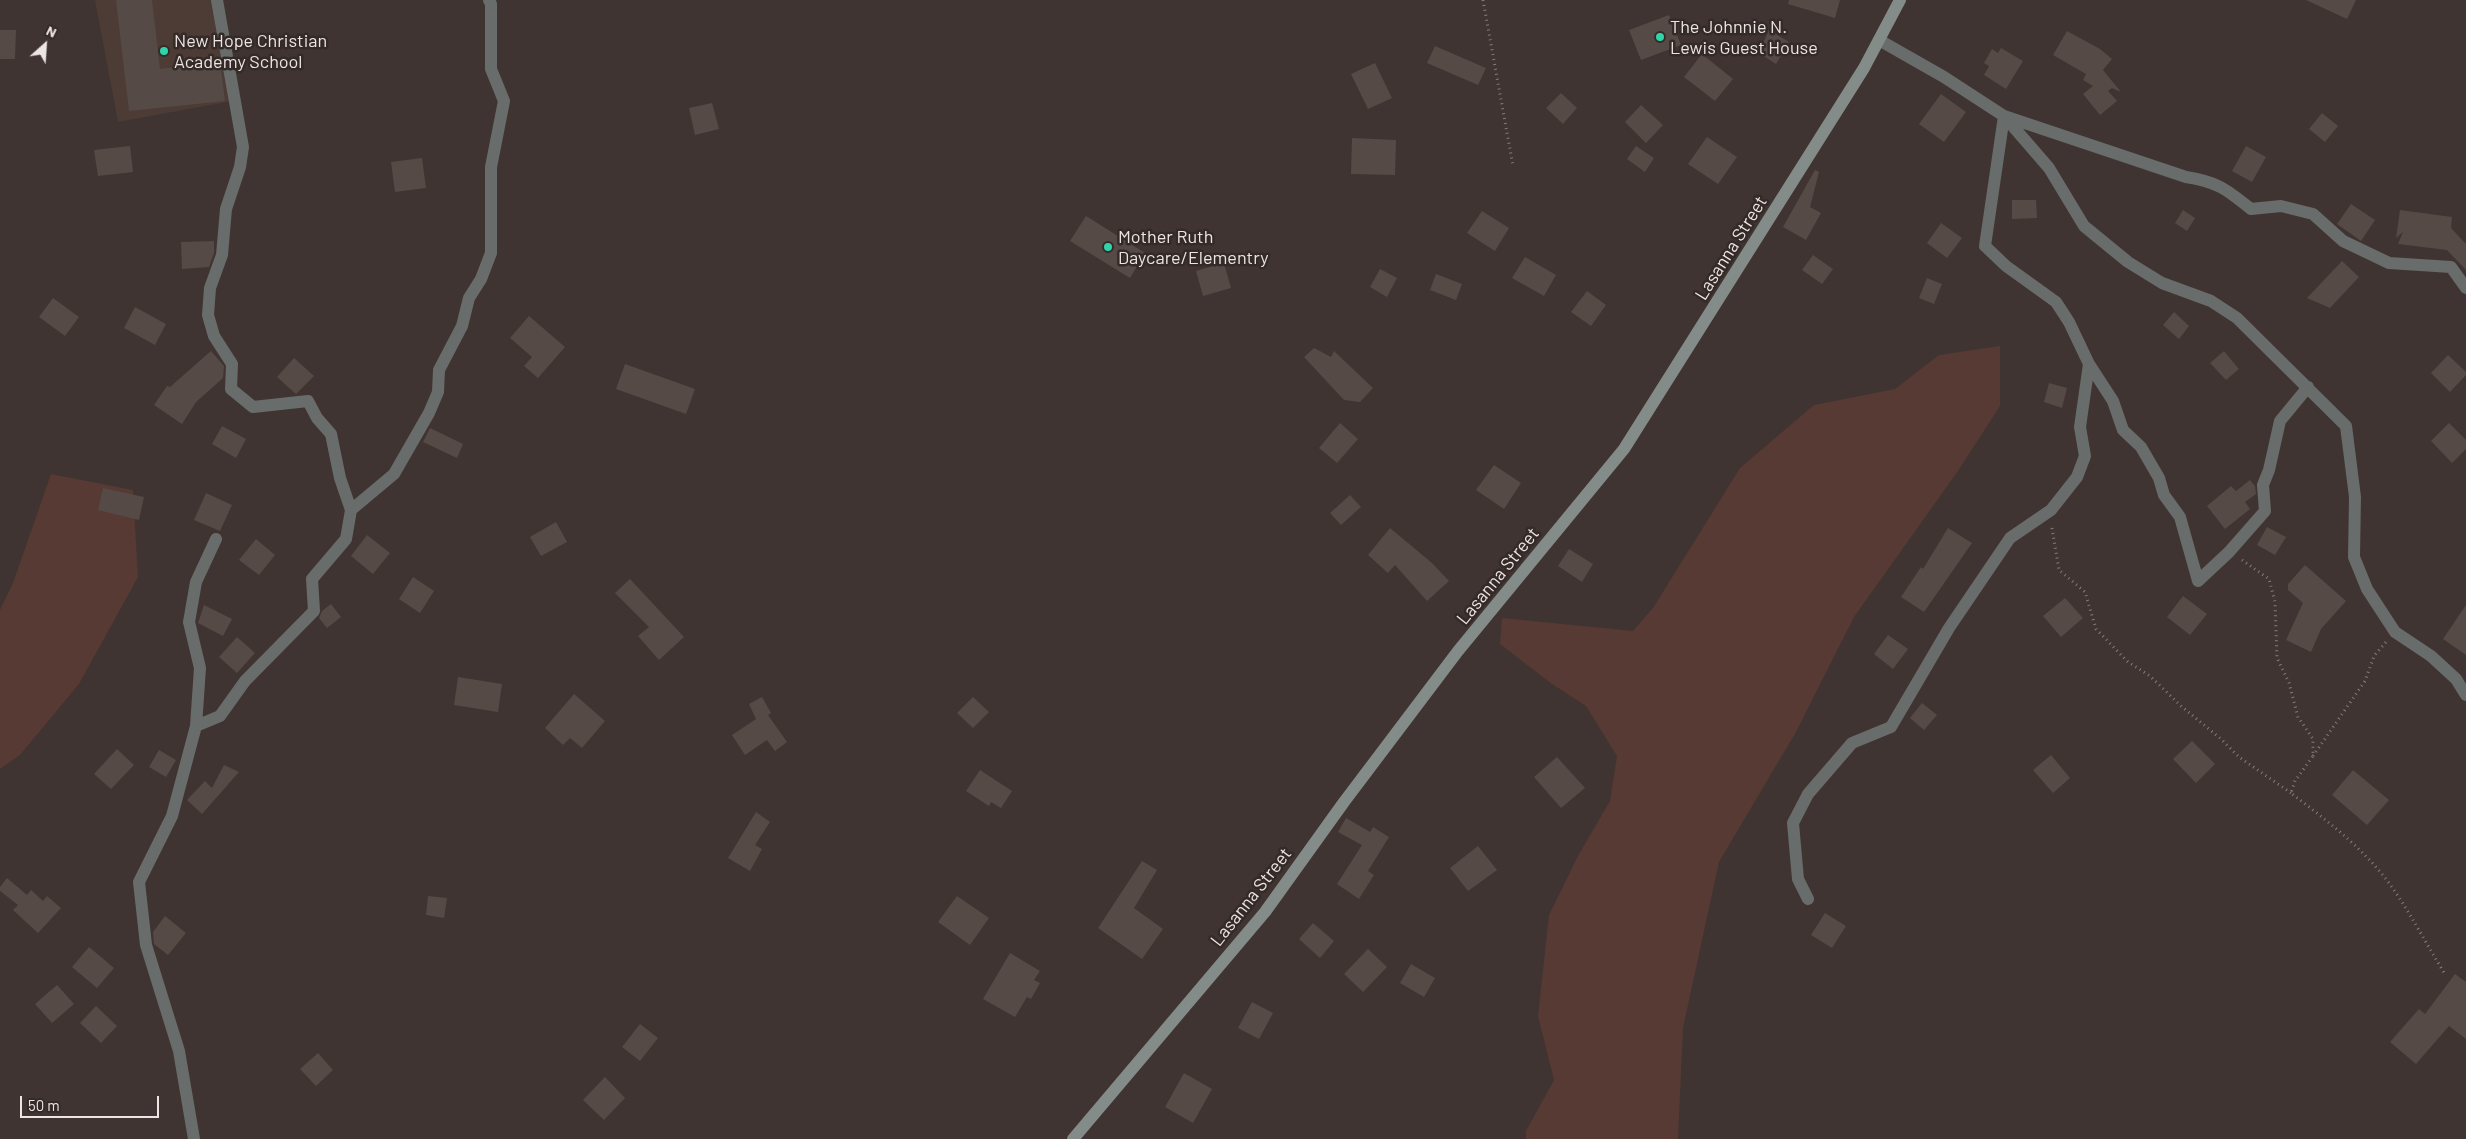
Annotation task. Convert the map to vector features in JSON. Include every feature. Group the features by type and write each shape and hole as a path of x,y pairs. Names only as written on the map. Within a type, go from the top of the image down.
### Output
{"street":[{"path":"196,726 220,716 245,681 314,611 312,579 346,539 351,510 340,478 331,434 317,418 308,401 253,407 231,389 232,364 214,336 208,315 210,288 222,255 226,209 240,167 243,147 217,0"},
{"path":"351,510 394,474 430,413 438,392 439,370 462,326 469,298 481,279 491,253 491,168 504,101 491,69 491,4 489,0"},
{"name":"Lasanna Street","path":"1073,1139 1265,912 1344,802 1458,651 1624,450 1864,68 1900,0"},
{"path":"1879,40 1944,77 2004,116 2186,177 2210,181 2227,189 2251,209 2281,206 2313,214 2343,241 2389,263 2451,266 2466,288"},
{"path":"2004,116 1984,246 2006,266 2056,302 2069,322 2089,364 2113,401 2123,430 2142,447 2159,478 2164,496 2180,517 2198,581 2229,552 2265,511 2263,484 2270,470 2280,421 2308,388"},
{"path":"2004,116 2049,168 2084,226 2128,262 2162,283 2211,301 2237,318 2346,426 2355,497 2354,557 2367,589 2388,618 2395,632 2431,656 2456,679 2466,695"},
{"path":"1808,899 1798,879 1793,823 1808,794 1852,743 1891,727 1950,628 2010,538 2051,510 2077,477 2085,456 2080,427 2089,364"},
{"path":"194,1139 179,1051 146,945 139,882 172,816 196,726 200,668 189,622 196,582 216,539"}],"path":[{"path":"1483,0 1513,166"},
{"path":"2051,510 2059,570 2085,592 2096,629 2128,662 2150,676 2181,706 2222,739 2239,757 2291,793 2341,832 2368,858 2389,884 2445,974"},
{"path":"2229,552 2270,579 2275,602 2277,658 2289,683 2298,717 2312,739 2313,756"},
{"path":"2291,793 2295,781 2365,681 2374,656 2395,632"}],"shaded area":[{"name":"New Hope Christian Academy School","path":"95,0 213,0 232,101 118,122"},
{"path":"2000,346 2000,406 1958,471 1854,617 1796,732 1719,862 1683,1028 1678,1139 1526,1139 1526,1131 1554,1080 1538,1016 1549,915 1579,854 1610,801 1617,756 1586,706 1552,684 1500,644 1502,618 1633,631 1653,608 1740,468 1814,405 1895,389 1939,355"},
{"path":"51,474 133,490 138,577 79,684 20,755 0,769 0,610 13,583"}],"building":[{"path":"116,0 152,0 160,69 220,62 225,101 129,111"},
{"path":"1789,0 1840,0 1835,18 1788,4"},
{"path":"2306,0 2356,0 2347,19"},
{"path":"1669,15 1681,45 1641,60 1629,30"},
{"path":"0,30 16,30 15,59 0,59"},
{"path":"1769,30 1789,42 1776,64 1759,53"},
{"path":"2067,31 2100,49 2112,59 2103,70 2121,92 2112,88 2108,91 2117,101 2100,115 2083,94 2093,86 2083,80 2086,74 2053,55"},
{"path":"1435,46 1486,68 1478,85 1427,63"},
{"path":"2001,48 2023,61 2006,89 1984,75 1989,66 1984,63 1992,49 1998,53"},
{"path":"1702,54 1733,79 1715,101 1684,77"},
{"path":"1375,63 1392,98 1368,109 1351,74"},
{"path":"1561,93 1577,108 1563,124 1546,108"},
{"path":"1941,94 1966,112 1944,142 1919,124"},
{"path":"712,103 719,129 695,135 689,108"},
{"path":"1641,105 1663,125 1646,143 1625,122"},
{"path":"2322,113 2338,126 2325,142 2309,129"},
{"path":"1707,137 1737,157 1718,184 1688,164"},
{"path":"1352,138 1396,140 1395,175 1351,174"},
{"path":"130,146 133,172 98,176 94,150"},
{"path":"1636,146 1654,158 1645,172 1627,159"},
{"path":"2246,146 2266,157 2252,182 2232,171"},
{"path":"422,158 426,188 395,192 391,162"},
{"path":"1815,170 1819,172 1810,207 1821,213 1806,240 1783,227"},
{"path":"2012,200 2036,200 2037,218 2012,219"},
{"path":"2351,204 2375,220 2361,241 2337,224"},
{"path":"2183,210 2195,218 2187,231 2175,223"},
{"path":"2400,210 2452,217 2451,228 2466,244 2466,270 2447,250 2398,244 2403,232 2396,238"},
{"path":"1482,211 1509,228 1495,251 1467,233"},
{"name":"Mother Ruth Daycare/Elementry","path":"1086,216 1145,253 1130,278 1070,241"},
{"path":"1941,223 1962,238 1947,258 1927,243"},
{"path":"214,241 214,253 209,267 182,269 181,242"},
{"path":"1813,255 1833,269 1822,284 1802,270"},
{"path":"1525,257 1556,275 1544,296 1512,278"},
{"path":"2342,261 2359,277 2330,308 2307,298"},
{"path":"1224,263 1231,288 1203,296 1196,271"},
{"path":"1380,269 1397,278 1387,297 1370,287"},
{"path":"1436,274 1462,284 1456,300 1430,290"},
{"path":"1927,278 1942,284 1934,304 1919,298"},
{"path":"1587,291 1606,305 1591,326 1571,312"},
{"path":"53,298 79,317 65,336 39,317"},
{"path":"135,307 166,324 155,345 124,328"},
{"path":"2174,312 2189,326 2179,339 2163,325"},
{"path":"529,316 565,347 538,378 524,366 532,357 510,338"},
{"path":"1314,348 1331,357 1334,351 1373,388 1360,402 1344,400 1304,357"},
{"path":"211,351 224,366 223,378 196,402 182,424 154,405 167,386 170,387"},
{"path":"2224,351 2239,369 2226,380 2210,363"},
{"path":"2448,355 2466,372 2466,375 2450,392 2431,373"},
{"path":"294,358 314,376 296,394 277,377"},
{"path":"625,364 695,389 686,414 616,389"},
{"path":"2049,383 2067,388 2062,408 2044,402"},
{"path":"1340,423 1358,439 1337,463 1319,448"},
{"path":"2449,423 2466,440 2466,449 2452,463 2431,441"},
{"path":"222,426 246,439 236,458 212,444"},
{"path":"430,428 463,444 457,458 423,442"},
{"path":"1494,465 1521,483 1504,509 1476,490"},
{"path":"2250,480 2255,486 2256,494 2245,502 2250,509 2225,529 2207,506 2231,486 2236,491"},
{"path":"103,488 144,497 139,520 98,510"},
{"path":"206,493 232,505 220,531 194,520"},
{"path":"1350,495 1361,507 1341,525 1330,513"},
{"path":"556,522 567,542 541,556 530,537"},
{"path":"2267,527 2286,537 2275,555 2257,545"},
{"path":"1390,528 1432,563 1449,581 1427,601 1395,565 1388,573 1368,555"},
{"path":"1948,528 1972,543 1924,612 1901,597 1921,567 1923,569"},
{"path":"367,535 390,553 373,574 351,556"},
{"path":"256,539 275,555 259,575 239,560"},
{"path":"1569,549 1593,564 1582,582 1558,566"},
{"path":"2305,565 2346,601 2321,629 2311,652 2286,640 2303,603 2288,590 2288,584"},
{"path":"413,577 434,591 420,613 399,599"},
{"path":"630,579 684,637 659,660 638,636 649,627 615,593"},
{"path":"2183,596 2207,614 2190,635 2167,617"},
{"path":"2065,598 2083,618 2061,637 2043,616"},
{"path":"331,604 341,617 327,628 319,618 322,611"},
{"path":"204,605 232,619 223,636 198,623"},
{"path":"2466,605 2466,655 2443,639"},
{"path":"1888,635 1908,649 1893,669 1874,654"},
{"path":"237,637 255,653 237,673 219,657"},
{"path":"458,677 502,684 498,712 454,705"},
{"path":"574,694 605,721 582,748 570,738 563,745 545,728"},
{"path":"762,697 771,713 768,715 787,742 775,751 767,740 745,755 732,735 756,719 749,704"},
{"path":"973,697 989,712 973,728 957,713"},
{"path":"1922,703 1937,715 1924,730 1910,718"},
{"path":"2192,741 2215,764 2196,783 2173,759"},
{"path":"117,749 134,765 111,789 94,774"},
{"path":"159,750 176,760 166,777 149,767"},
{"path":"2051,755 2070,778 2053,793 2033,770"},
{"path":"1557,757 1585,788 1561,808 1534,777"},
{"path":"224,765 239,772 202,814 187,800 205,781 212,788"},
{"path":"980,770 1012,791 1001,808 991,802 989,806 966,791"},
{"path":"2353,770 2389,800 2367,825 2332,795"},
{"path":"756,812 770,822 755,845 762,849 750,871 728,858"},
{"path":"1346,818 1370,832 1373,827 1389,837 1368,871 1374,875 1359,899 1337,884 1362,845 1338,832"},
{"path":"1478,846 1497,870 1468,891 1450,868"},
{"path":"1142,861 1157,870 1134,908 1163,929 1142,959 1098,928"},
{"path":"7,878 27,895 31,890 43,901 47,896 61,908 38,933 13,910 18,905 0,891 0,887"},
{"path":"428,896 447,898 444,918 426,915"},
{"path":"957,896 989,918 970,945 938,922"},
{"path":"1825,913 1846,926 1832,948 1811,935"},
{"path":"165,916 186,933 168,955 154,944 153,932"},
{"path":"1313,923 1334,941 1320,958 1299,939"},
{"path":"89,947 114,968 97,988 72,967"},
{"path":"1368,949 1387,967 1363,992 1344,974"},
{"path":"1010,953 1040,971 1034,980 1040,983 1031,999 1027,997 1015,1017 983,999"},
{"path":"1411,964 1435,978 1424,997 1400,983"},
{"path":"2455,974 2466,982 2466,1039 2449,1026 2416,1064 2390,1042 2419,1009 2425,1014"},
{"path":"57,985 74,1004 52,1023 35,1004"},
{"path":"1252,1002 1273,1013 1259,1039 1238,1028"},
{"path":"96,1006 117,1026 101,1043 80,1023"},
{"path":"640,1024 658,1038 640,1061 622,1047"},
{"path":"318,1053 333,1070 316,1086 300,1069"},
{"path":"1184,1073 1212,1089 1193,1123 1165,1107"},
{"path":"605,1077 625,1098 604,1120 583,1100"}],"place":[{"name":"The Johnnie N. Lewis Guest House","path":"1660,37"},
{"name":"New Hope Christian Academy School","path":"164,51"},
{"name":"Mother Ruth Daycare/Elementry","path":"1108,247"}]}
